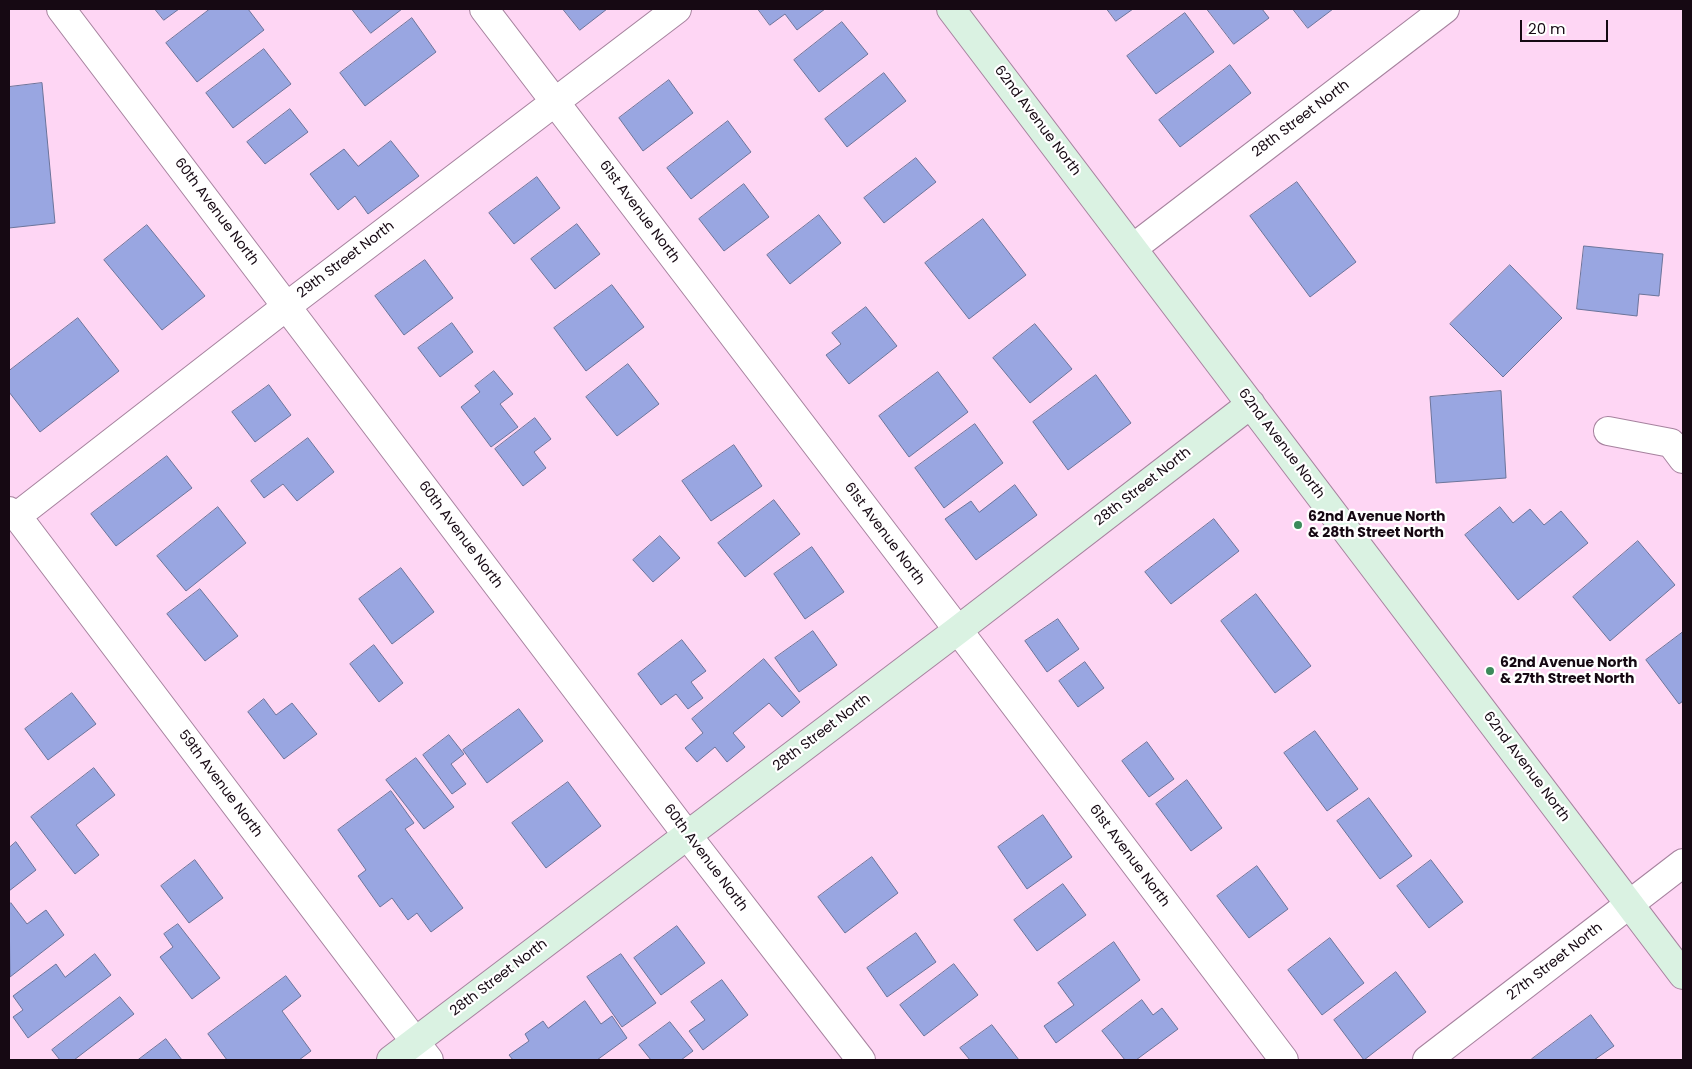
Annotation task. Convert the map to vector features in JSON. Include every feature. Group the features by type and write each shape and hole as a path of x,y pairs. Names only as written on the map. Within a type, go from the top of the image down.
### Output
{"street":[{"name":"60th Avenue North","path":"61,9 687,835 861,1060"},
{"name":"61st Avenue North","path":"484,9 1284,1060"},
{"name":"29th Street North","path":"13,514 677,9"},
{"name":"62nd Avenue North","path":"951,9 1683,975"},
{"name":"28th Street North","path":"1133,248 1445,9"},
{"name":"28th Street North","path":"391,1060 422,1051 687,835 958,630 1251,404"},
{"path":"1608,431 1671,443 1683,459"},
{"name":"59th Avenue North","path":"13,514 422,1051"},
{"name":"27th Street North","path":"1427,1060 1683,863"}],"building":[{"path":"155,9 179,9 164,20"},
{"path":"210,9 248,9 264,30 197,82 166,43"},
{"path":"352,9 402,9 371,33"},
{"path":"563,9 607,9 580,30"},
{"path":"758,9 825,9 797,30 785,14 770,25"},
{"path":"1107,9 1133,9 1116,21"},
{"path":"1207,9 1262,9 1269,18 1234,44"},
{"path":"1293,9 1333,9 1308,28"},
{"path":"1185,13 1214,52 1156,94 1127,56"},
{"path":"412,18 436,52 365,106 340,73"},
{"path":"842,22 868,54 819,92 794,60"},
{"path":"264,49 291,84 233,128 206,93"},
{"path":"1230,65 1251,93 1180,147 1159,120"},
{"path":"884,73 906,101 847,147 825,119"},
{"path":"669,80 693,113 643,151 619,118"},
{"path":"42,83 55,223 9,228 9,87"},
{"path":"290,109 308,132 265,164 247,142"},
{"path":"728,121 751,152 691,199 667,168"},
{"path":"391,141 419,176 368,214 355,196 338,210 310,174 344,149 358,166"},
{"path":"916,158 936,182 884,223 864,198"},
{"path":"537,177 560,208 514,244 489,213"},
{"path":"1297,182 1356,262 1310,297 1250,216"},
{"path":"744,184 769,217 724,251 699,219"},
{"path":"819,215 841,243 790,284 767,255"},
{"path":"983,219 1026,275 969,319 925,263"},
{"path":"577,224 600,254 555,289 531,259"},
{"path":"147,225 205,296 162,330 104,260"},
{"path":"1584,246 1663,254 1659,296 1639,294 1637,316 1577,309"},
{"path":"425,260 453,298 404,335 375,296"},
{"path":"1510,265 1562,318 1503,377 1450,324"},
{"path":"612,285 644,327 586,371 554,328"},
{"path":"866,307 897,346 849,384 826,355 841,344 832,333"},
{"path":"78,318 119,371 40,432 9,392 9,371"},
{"path":"452,323 473,352 440,377 418,348"},
{"path":"1035,324 1072,369 1030,403 993,358"},
{"path":"628,364 659,404 617,436 586,397"},
{"path":"494,371 513,394 500,404 518,427 491,447 461,407 480,392 475,386"},
{"path":"938,372 968,412 909,457 879,416"},
{"path":"1096,375 1131,423 1068,470 1033,422"},
{"path":"269,385 291,415 255,442 232,412"},
{"path":"1501,391 1506,478 1436,483 1430,397"},
{"path":"535,418 551,439 534,452 546,468 523,486 495,449"},
{"path":"975,424 1003,463 944,508 915,468"},
{"path":"308,438 334,472 297,501 283,484 264,498 251,481"},
{"path":"734,445 762,486 711,521 682,481"},
{"path":"167,456 192,488 116,546 91,514"},
{"path":"1015,485 1037,515 976,560 945,519 971,501 979,512"},
{"path":"774,500 800,534 745,577 718,543"},
{"path":"218,507 246,543 186,591 157,556"},
{"path":"1500,507 1513,523 1530,509 1544,525 1561,511 1588,543 1518,600 1465,535"},
{"path":"1214,519 1239,551 1171,604 1145,572"},
{"path":"660,536 680,558 653,582 633,560"},
{"path":"1638,541 1675,585 1610,641 1573,597"},
{"path":"812,547 844,592 805,619 774,574"},
{"path":"401,568 434,612 392,644 359,599"},
{"path":"200,589 238,636 205,661 167,614"},
{"path":"1256,594 1311,666 1275,693 1221,621"},
{"path":"1058,619 1079,649 1047,672 1025,641"},
{"path":"813,631 837,665 799,692 775,658"},
{"path":"1683,632 1683,701 1679,704 1646,660"},
{"path":"682,640 706,671 691,682 703,698 688,709 676,694 661,705 638,674"},
{"path":"374,645 403,683 379,702 350,664"},
{"path":"764,659 800,702 782,717 769,703 733,733 745,747 727,762 715,747 697,762 685,748 703,733 692,719"},
{"path":"1085,662 1104,688 1078,707 1059,681"},
{"path":"72,693 96,724 48,760 25,729"},
{"path":"264,699 276,715 292,703 317,734 284,759 248,712"},
{"path":"519,709 543,741 487,783 463,750"},
{"path":"1315,731 1358,789 1327,811 1284,753"},
{"path":"449,735 464,754 451,764 466,784 452,794 423,755"},
{"path":"1147,742 1174,779 1149,797 1122,761"},
{"path":"416,758 454,807 424,829 386,780"},
{"path":"94,768 115,795 76,825 99,855 75,874 31,817"},
{"path":"1187,780 1222,828 1191,851 1156,804"},
{"path":"568,782 601,826 546,868 512,823"},
{"path":"391,791 414,823 405,829 463,908 431,932 417,913 408,920 392,898 380,907 358,876 366,870 338,830"},
{"path":"1369,798 1412,856 1380,879 1337,821"},
{"path":"1043,815 1072,857 1027,889 998,847"},
{"path":"16,842 36,870 9,891 9,848"},
{"path":"872,857 898,893 845,933 818,897"},
{"path":"195,860 223,898 189,923 161,886"},
{"path":"1431,860 1463,902 1429,928 1397,886"},
{"path":"1257,866 1288,909 1249,938 1217,896"},
{"path":"1063,884 1086,915 1037,951 1014,920"},
{"path":"11,903 27,924 46,910 64,935 10,977 9,905"},
{"path":"178,924 220,978 192,999 160,957 173,947 164,934"},
{"path":"677,926 705,963 661,995 634,958"},
{"path":"916,933 936,962 887,997 867,968"},
{"path":"1330,938 1364,983 1322,1015 1288,970"},
{"path":"1114,942 1140,980 1056,1043 1044,1026 1074,1005 1058,983"},
{"path":"95,954 111,975 28,1038 13,1017 23,1010 13,996 56,964 65,977"},
{"path":"621,954 656,1003 622,1027 587,977"},
{"path":"954,964 978,995 924,1036 900,1005"},
{"path":"1396,972 1426,1012 1364,1060 1334,1020"},
{"path":"286,976 301,996 282,1011 311,1051 299,1060 227,1060 208,1034"},
{"path":"722,980 748,1015 703,1050 689,1031 705,1020 691,1002"},
{"path":"120,997 134,1014 74,1060 60,1060 52,1050"},
{"path":"1142,1000 1153,1015 1162,1008 1178,1029 1136,1060 1125,1060 1102,1031"},
{"path":"585,1001 601,1024 612,1016 627,1038 597,1060 513,1060 509,1055 529,1041 525,1034 543,1021 548,1028"},
{"path":"1591,1015 1614,1046 1594,1060 1532,1059"},
{"path":"670,1022 693,1051 681,1060 651,1060 639,1045"},
{"path":"992,1025 1019,1060 970,1060 960,1048"},
{"path":"166,1039 182,1060 138,1060"}],"place":[{"name":"62nd Avenue North & 28th Street North","path":"1298,525"},
{"name":"62nd Avenue North & 27th Street North","path":"1490,671"}]}
